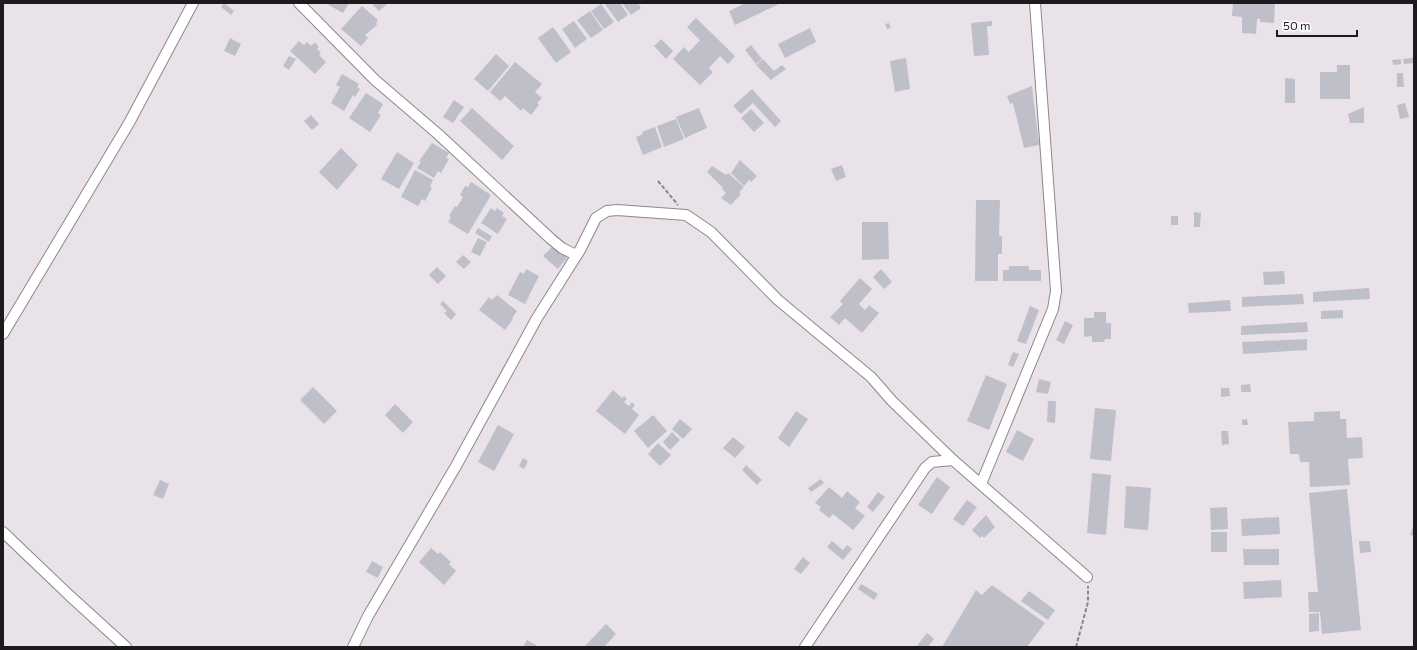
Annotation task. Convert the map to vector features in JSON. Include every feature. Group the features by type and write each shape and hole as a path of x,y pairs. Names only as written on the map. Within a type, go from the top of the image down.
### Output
{"street":[{"path":"3,334 129,122 193,3"},
{"path":"299,3 375,80 438,134 551,239 562,248 576,255"},
{"path":"981,484 1053,310 1056,291 1036,3"},
{"path":"353,647 368,616 456,466 537,318 576,255 596,218 607,210 686,215 711,232 778,300 871,377 892,401 953,460 1087,577"},
{"path":"805,647 925,468 932,462 953,460"},
{"path":"3,532 126,647"}],"path":[{"path":"658,181 686,215"},
{"path":"1076,647 1088,602 1087,577"}],"building":[{"path":"224,3 234,11 231,15 221,7"},
{"path":"325,3 349,3 343,13"},
{"path":"371,3 388,3 379,11"},
{"path":"620,3 628,15 618,22 605,4"},
{"path":"622,3 638,3 641,8 631,15"},
{"path":"746,3 781,3 735,25 729,11"},
{"path":"1233,3 1275,3 1274,23 1260,22 1260,19 1257,19 1256,34 1242,33 1242,17 1232,16"},
{"path":"601,4 614,22 604,29 591,11"},
{"path":"362,6 378,20 376,23 377,25 365,35 368,38 361,46 341,29"},
{"path":"590,11 603,30 591,38 577,20"},
{"path":"696,18 735,56 728,64 720,56 709,68 713,72 700,85 673,59 684,47 689,52 700,40 687,27"},
{"path":"574,21 587,39 575,48 562,29"},
{"path":"992,21 992,26 987,26 989,55 974,56 971,23"},
{"path":"889,23 891,28 887,29 885,24"},
{"path":"553,27 571,52 556,63 538,38"},
{"path":"810,28 816,42 785,58 778,44"},
{"path":"230,38 241,44 235,56 224,51"},
{"path":"661,39 673,51 666,59 654,46"},
{"path":"299,41 304,45 307,42 311,46 315,42 319,47 317,49 321,53 319,55 326,62 315,74 290,51"},
{"path":"751,45 762,59 756,64 745,50"},
{"path":"496,54 509,66 488,91 474,79"},
{"path":"289,56 296,59 289,70 283,66"},
{"path":"906,58 910,89 895,92 890,61"},
{"path":"1413,58 1413,63 1404,64 1403,59"},
{"path":"763,59 774,71 782,65 786,69 771,80 756,65"},
{"path":"1401,59 1401,64 1393,65 1392,60"},
{"path":"515,62 542,84 535,92 542,98 537,103 539,105 531,115 523,108 521,111 505,96 500,101 490,92"},
{"path":"1337,65 1350,65 1350,99 1320,99 1320,72 1337,72"},
{"path":"1397,73 1403,73 1404,87 1397,87"},
{"path":"342,74 359,84 357,87 360,89 355,97 353,95 344,111 331,103 340,87 336,85"},
{"path":"1285,78 1295,79 1295,103 1285,103"},
{"path":"1032,86 1039,145 1024,148 1013,103 1010,104 1007,96"},
{"path":"752,89 781,121 775,127 753,103 741,114 733,106"},
{"path":"366,93 383,104 378,113 381,115 370,132 349,118"},
{"path":"454,100 464,107 453,123 443,117"},
{"path":"1405,103 1409,117 1400,119 1397,105"},
{"path":"1364,107 1364,123 1350,123 1348,114"},
{"path":"472,108 514,146 502,160 460,121"},
{"path":"699,108 707,128 685,138 676,117"},
{"path":"751,109 764,123 754,132 741,118"},
{"path":"311,115 319,124 312,130 304,121"},
{"path":"676,119 684,139 664,147 657,126"},
{"path":"655,127 662,147 643,155 636,137 643,134 642,132"},
{"path":"432,143 449,153 446,158 449,159 441,173 438,171 434,178 417,168 421,162 419,161"},
{"path":"341,148 358,165 337,190 319,172"},
{"path":"397,152 414,163 399,189 381,179"},
{"path":"740,160 757,176 751,182 749,180 744,186 731,173"},
{"path":"842,165 846,177 836,181 831,169"},
{"path":"712,166 726,175 728,173 744,187 739,192 741,194 731,205 721,198 726,193 707,172"},
{"path":"415,170 433,180 430,187 432,188 425,201 422,199 418,206 401,197"},
{"path":"471,182 491,195 468,234 448,222 451,217 449,216 455,206 457,207 463,197 460,195 465,186 468,187"},
{"path":"976,200 1000,200 999,236 1002,236 1002,254 998,254 998,281 975,281"},
{"path":"491,208 495,211 497,208 504,213 502,216 507,219 498,234 481,223"},
{"path":"1194,212 1201,213 1200,227 1194,227"},
{"path":"1171,216 1178,216 1178,225 1171,225"},
{"path":"862,222 888,222 889,259 862,260"},
{"path":"478,228 492,236 489,242 475,233"},
{"path":"478,238 487,242 480,256 471,252"},
{"path":"553,246 567,258 558,269 543,256"},
{"path":"463,255 471,262 464,269 456,262"},
{"path":"1009,266 1029,266 1029,270 1041,270 1041,281 1003,281 1003,270 1009,270"},
{"path":"437,267 446,276 438,284 429,275"},
{"path":"526,269 539,276 525,304 508,295 520,272 524,274"},
{"path":"881,269 892,282 884,289 873,277"},
{"path":"1284,271 1285,284 1264,285 1263,272"},
{"path":"860,278 872,289 859,304 865,310 869,305 879,313 862,333 845,318 839,325 830,317 843,304 840,301"},
{"path":"1369,288 1370,299 1313,302 1313,292"},
{"path":"1303,294 1304,304 1242,307 1242,297"},
{"path":"497,295 517,311 505,330 479,310 489,297 492,300"},
{"path":"1230,300 1231,311 1189,313 1188,303"},
{"path":"443,301 456,314 451,320 444,313 447,311 440,304"},
{"path":"1030,306 1039,310 1026,344 1017,341"},
{"path":"1343,310 1343,318 1321,319 1321,311"},
{"path":"1094,312 1106,312 1106,323 1111,323 1111,339 1105,339 1104,342 1092,342 1092,336 1084,337 1084,318 1094,318"},
{"path":"1065,321 1073,325 1064,344 1056,340"},
{"path":"1307,322 1308,332 1241,335 1241,326"},
{"path":"1307,339 1307,350 1243,354 1242,342"},
{"path":"1013,352 1019,354 1013,367 1008,365"},
{"path":"986,375 1007,384 989,430 967,421"},
{"path":"1039,379 1051,382 1048,394 1036,392"},
{"path":"1250,384 1251,392 1241,392 1241,385"},
{"path":"313,387 337,411 324,424 300,400"},
{"path":"1221,388 1229,388 1230,396 1221,397"},
{"path":"613,390 622,398 624,396 627,399 624,402 629,406 632,402 635,405 632,409 639,415 625,434 596,411"},
{"path":"1048,401 1056,401 1055,423 1047,422"},
{"path":"395,404 413,422 403,433 385,415"},
{"path":"1095,408 1116,410 1111,461 1090,459"},
{"path":"796,411 808,419 789,447 778,438"},
{"path":"1340,411 1340,419 1346,419 1347,438 1362,437 1363,458 1348,459 1350,485 1310,487 1309,462 1300,462 1299,454 1290,454 1288,422 1314,421 1314,412"},
{"path":"653,415 667,431 648,448 634,431"},
{"path":"680,419 692,429 683,439 672,429"},
{"path":"1247,419 1248,425 1242,425 1242,420"},
{"path":"498,425 514,434 494,471 478,462"},
{"path":"1017,430 1034,439 1023,461 1006,452"},
{"path":"1221,431 1228,431 1229,444 1222,445"},
{"path":"672,432 680,440 670,450 663,442"},
{"path":"733,437 745,447 735,458 723,448"},
{"path":"658,443 671,455 660,466 648,454"},
{"path":"523,458 528,461 524,469 519,466"},
{"path":"746,465 762,480 757,485 742,470"},
{"path":"1092,473 1111,475 1106,535 1087,533"},
{"path":"937,477 950,487 932,514 918,505"},
{"path":"821,479 824,483 811,492 808,488"},
{"path":"160,480 169,484 163,499 153,495"},
{"path":"1126,486 1151,488 1148,530 1124,528"},
{"path":"829,487 842,498 847,491 860,502 855,508 865,516 853,530 833,514 829,518 819,510 821,507 815,503"},
{"path":"1347,489 1361,630 1322,634 1320,612 1309,612 1308,592 1318,592 1309,493"},
{"path":"878,492 885,497 873,512 867,507"},
{"path":"967,500 977,507 963,526 953,519"},
{"path":"1227,507 1228,529 1211,530 1210,508"},
{"path":"986,515 995,527 984,538 982,536 980,538 972,530"},
{"path":"1279,517 1280,534 1242,536 1241,519"},
{"path":"1414,523 1414,536 1410,535"},
{"path":"1211,532 1227,532 1227,552 1211,552"},
{"path":"832,541 843,550 847,545 852,549 843,560 827,547"},
{"path":"1359,541 1370,541 1371,552 1360,553"},
{"path":"431,548 438,554 440,552 451,562 449,564 456,571 444,585 419,562"},
{"path":"1243,549 1279,549 1279,565 1244,565"},
{"path":"803,557 810,563 801,574 794,569"},
{"path":"372,561 383,567 378,578 366,572"},
{"path":"1281,580 1282,597 1244,599 1243,582"},
{"path":"861,584 878,594 874,600 858,589"},
{"path":"992,585 1045,623 1027,647 942,647 976,590 982,595"},
{"path":"1029,591 1055,610 1048,620 1021,601"},
{"path":"1319,613 1319,631 1309,632 1309,614"},
{"path":"606,624 616,634 604,647 584,647"},
{"path":"927,633 934,639 928,647 916,647"},
{"path":"527,640 539,647 523,647"}]}
